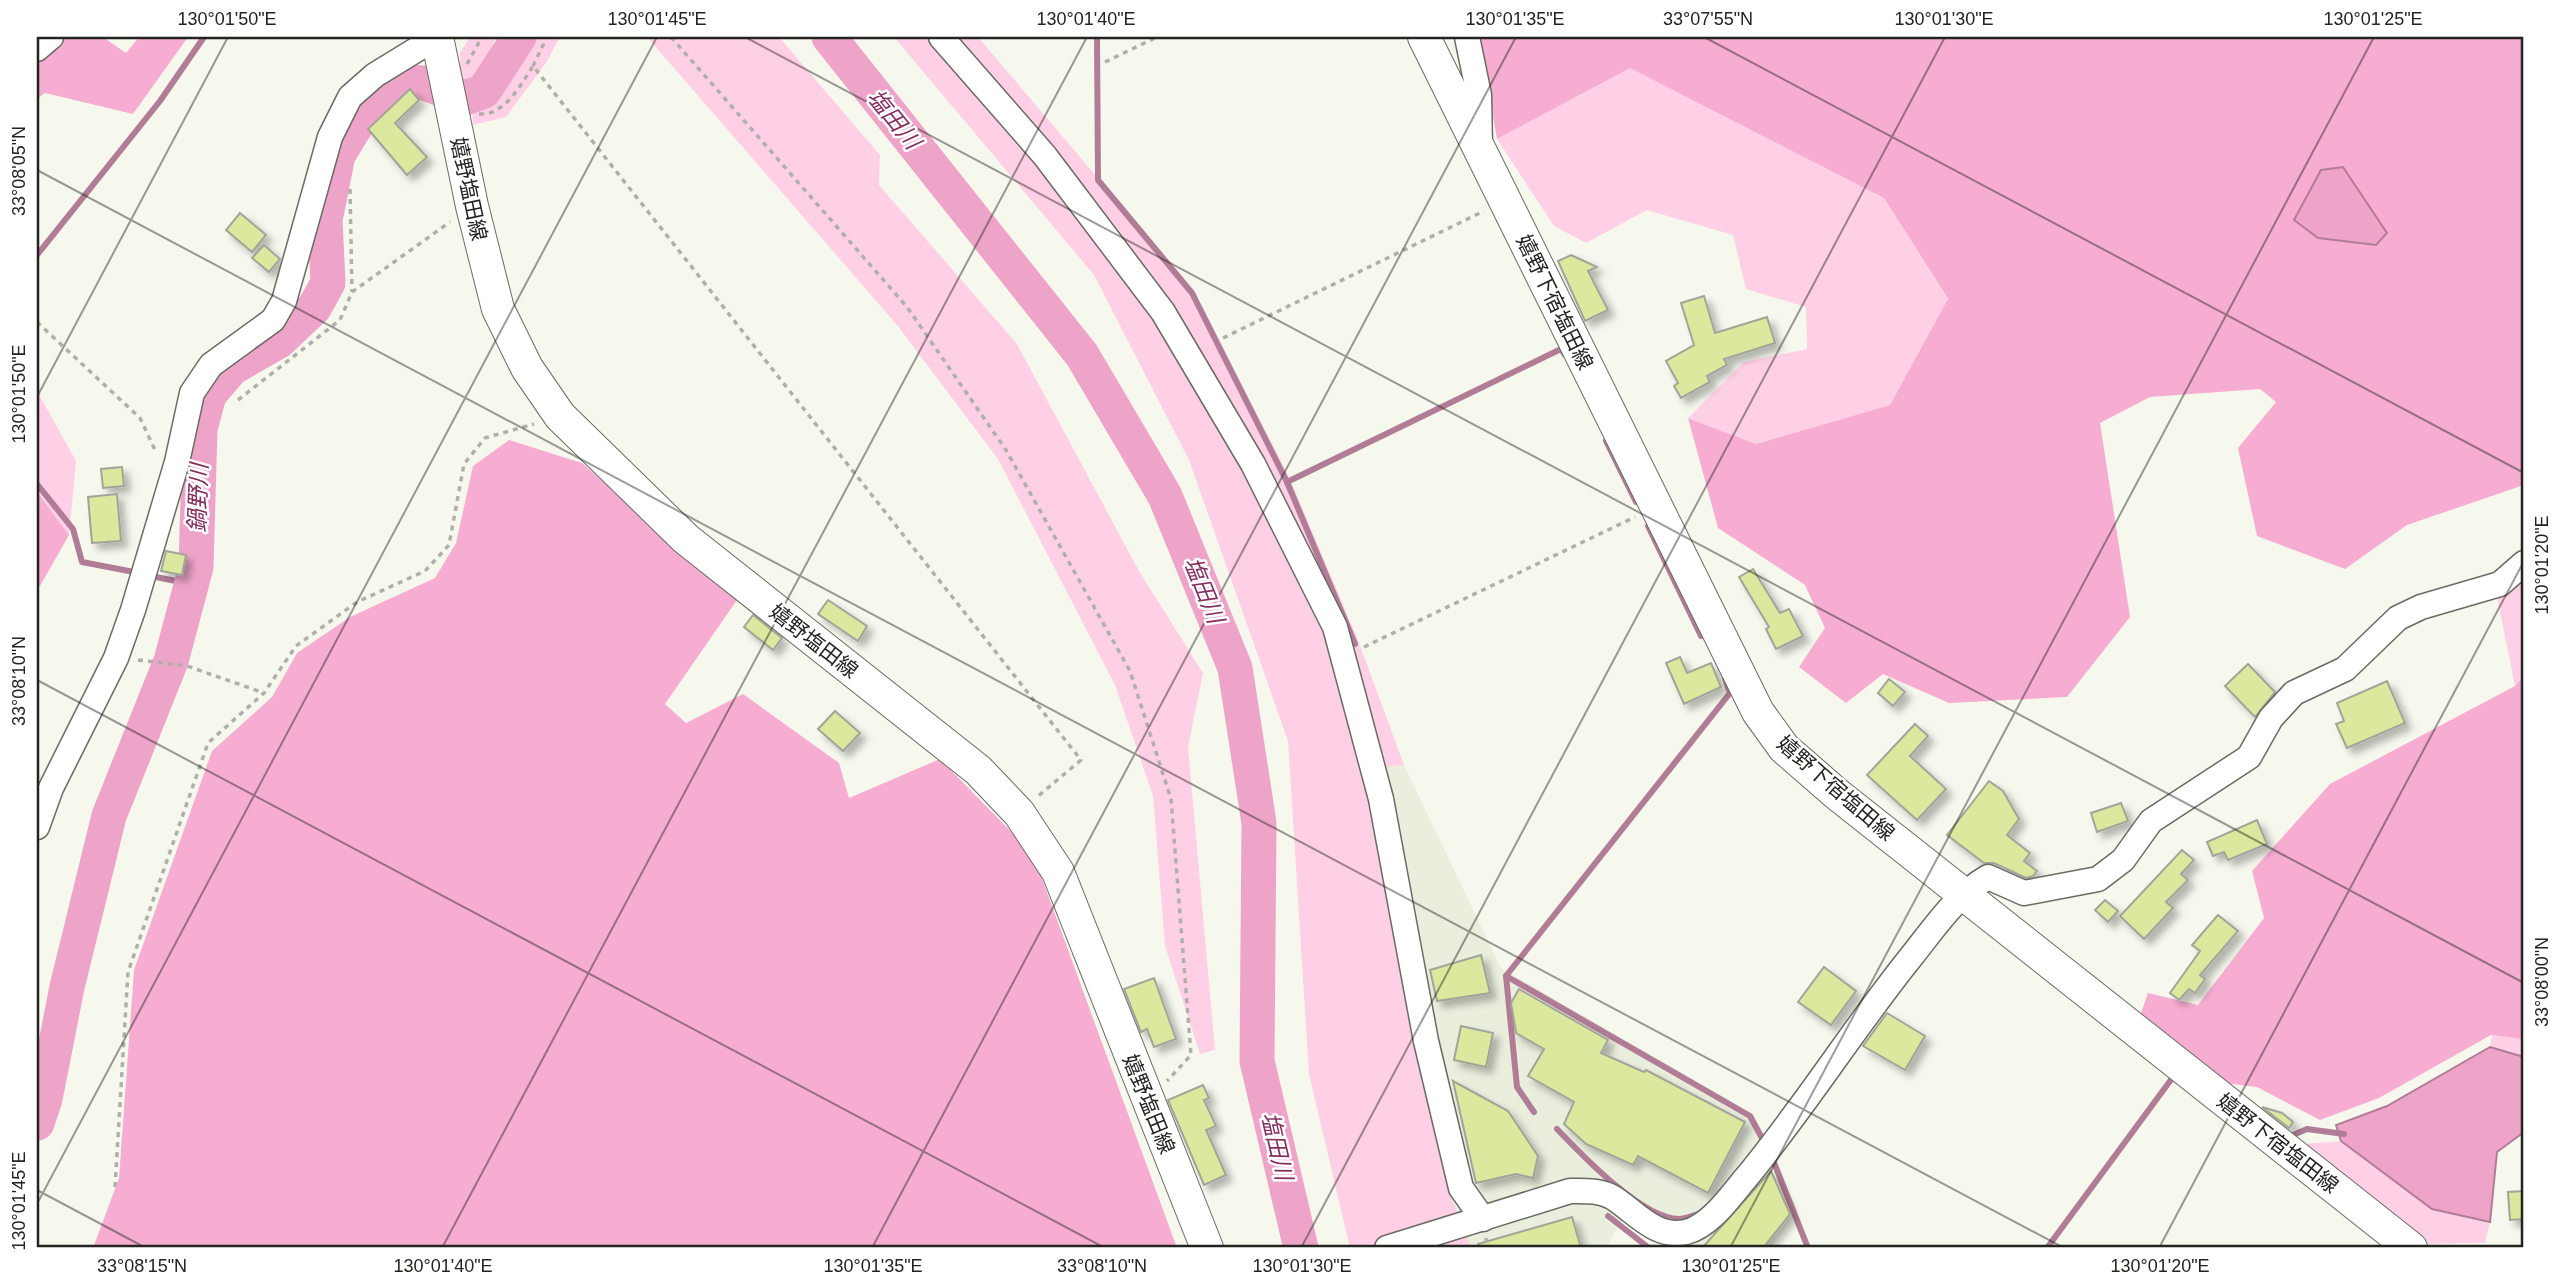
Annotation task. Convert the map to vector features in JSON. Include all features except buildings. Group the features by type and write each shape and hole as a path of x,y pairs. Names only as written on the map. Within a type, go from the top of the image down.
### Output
{"main road":[{"name":"嬉野塩田線","path":"437,37 472,206 498,309 527,368 560,416 685,539 978,770 1019,813 1058,872 1147,1104 1207,1248"},
{"name":"嬉野下宿塩田線","path":"1424,37 1758,712 1784,748 1838,795 2411,1248"}],"street":[{"path":"37,49 51,37"},
{"path":"37,827 51,788 116,658 177,463 192,393 211,365 273,320 285,301 330,137 350,97 375,75 437,37"},
{"path":"941,37 1045,156 1163,312 1253,464 1335,627 1381,799 1426,1041 1461,1188 1477,1220"},
{"path":"1467,37 1479,95 1480,149"},
{"path":"1387,1248 1570,1191 1592,1191 1610,1196 1674,1241 1720,1208 1766,1153 1882,992 1964,892 1987,877 2024,893 2098,879 2123,860 2151,821 2249,757 2271,718 2294,694 2345,669 2398,618 2421,607 2500,584 2524,563"}],"path":[{"path":"453,113 485,115 509,101 533,66 547,37"},
{"path":"671,37 907,307 1006,450 1130,671 1171,799 1191,1055 1147,1104"},
{"path":"1105,62 1157,37"},
{"path":"533,66 1081,760 1019,813"},
{"path":"238,400 340,320 352,292 350,189"},
{"path":"1223,338 1505,201"},
{"path":"352,292 472,206"},
{"path":"37,322 140,418 157,453 177,463"},
{"path":"116,1187 128,972 208,743 264,693 296,646 357,601 425,571 449,545 464,464 485,438 560,416"},
{"path":"1360,652 1365,645 1656,508"},
{"path":"159,662 187,666 264,693"}],"shaded area":[{"path":"51,37 103,37 126,53 139,37 188,37 133,114 45,93 37,99 37,60"},
{"path":"470,37 496,37 479,73 460,82 460,53"},
{"path":"530,37 560,37 546,63 506,117 473,125 472,106 499,95"},
{"path":"647,37 779,37 880,155 879,185 1017,344 1139,571 1203,673 1188,747 1215,1050 1200,1054 1165,946 1153,796 1115,685 998,459 897,325"},
{"path":"894,37 978,37 1194,291 1289,477 1358,640 1404,765 1386,767 1368,781 1450,1193 1471,1248 1350,1248 1309,1074 1288,741 1189,460 1094,275"},
{"path":"1479,37 2524,37 2524,485 2407,525 2345,569 2257,536 2238,448 2276,402 2260,389 2150,397 2100,423 2130,617 2067,697 1949,703 1883,674 1846,703 1799,667 1825,628 1805,585 1718,528 1688,418 1756,444 1890,405 1948,299 1884,198 1630,68 1497,139"},
{"path":"1630,67 1884,198 1948,300 1890,405 1756,444 1688,418 1744,362 1807,349 1806,307 1746,289 1733,235 1647,210 1586,243 1554,226 1497,139"},
{"path":"2343,167 2387,233 2376,245 2318,238 2294,220 2321,170"},
{"path":"37,391 76,461 69,535 37,492"},
{"path":"509,440 582,463 737,600 665,704 686,723 743,694 839,763 849,798 940,759 1033,854 1177,1248 93,1248 119,1178 134,970 212,751 272,697 297,653 350,617 435,578 456,543 473,466"},
{"path":"37,492 69,535 37,587"},
{"path":"2524,563 2524,676 2515,686 2496,592"},
{"path":"2524,676 2524,1039 2491,1035 2379,1098 2320,1120 2257,1087 2215,1082 2139,1019 2148,993 2198,1005 2264,918 2252,871 2330,784 2515,686"},
{"path":"1404,765 1501,968 1753,1114 1798,1211 1769,1248 1685,1248 1670,1221 1635,1208 1614,1233 1607,1248 1471,1248 1450,1193 1368,781 1386,767"},
{"path":"2492,1035 2524,1039 2524,1057 2490,1047"},
{"path":"2490,1047 2524,1057 2524,1132 2497,1152 2490,1222 2432,1209 2341,1141 2336,1125 2387,1106"},
{"path":"2341,1141 2432,1209 2490,1222 2485,1243 2420,1244 2291,1145"}],"waterway":[{"path":"37,255 160,101 204,37"},
{"name":"鍋野川","path":"37,1123 45,1099 67,987 109,816 171,661 196,567 200,429 209,395 232,368 279,341 314,308 328,283 325,220 338,155 365,111 401,82 425,83 465,98 484,91 519,37"},
{"name":"塩田川","path":"829,37 1082,355 1165,496 1235,668 1259,823 1257,1061 1301,1248"},
{"path":"1097,37 1098,180 1192,293 1287,482 1561,349 1565,355"},
{"path":"1606,441 1636,502"},
{"path":"1287,482 1355,644"},
{"path":"37,484 73,529 82,562 134,572"},
{"path":"1648,526 1701,636"},
{"path":"156,577 191,584"},
{"path":"1725,678 1730,693 1506,976 1750,1116 1763,1140"},
{"path":"1506,976 1517,1087 1534,1112"},
{"path":"2047,1248 2173,1077 2176,1080"},
{"path":"1557,1129 1614,1184 1649,1209 1680,1219 1701,1213"},
{"path":"2293,1135 2307,1129 2344,1134"},
{"path":"1773,1160 1808,1248"},
{"path":"1608,1216 1649,1248"}]}
